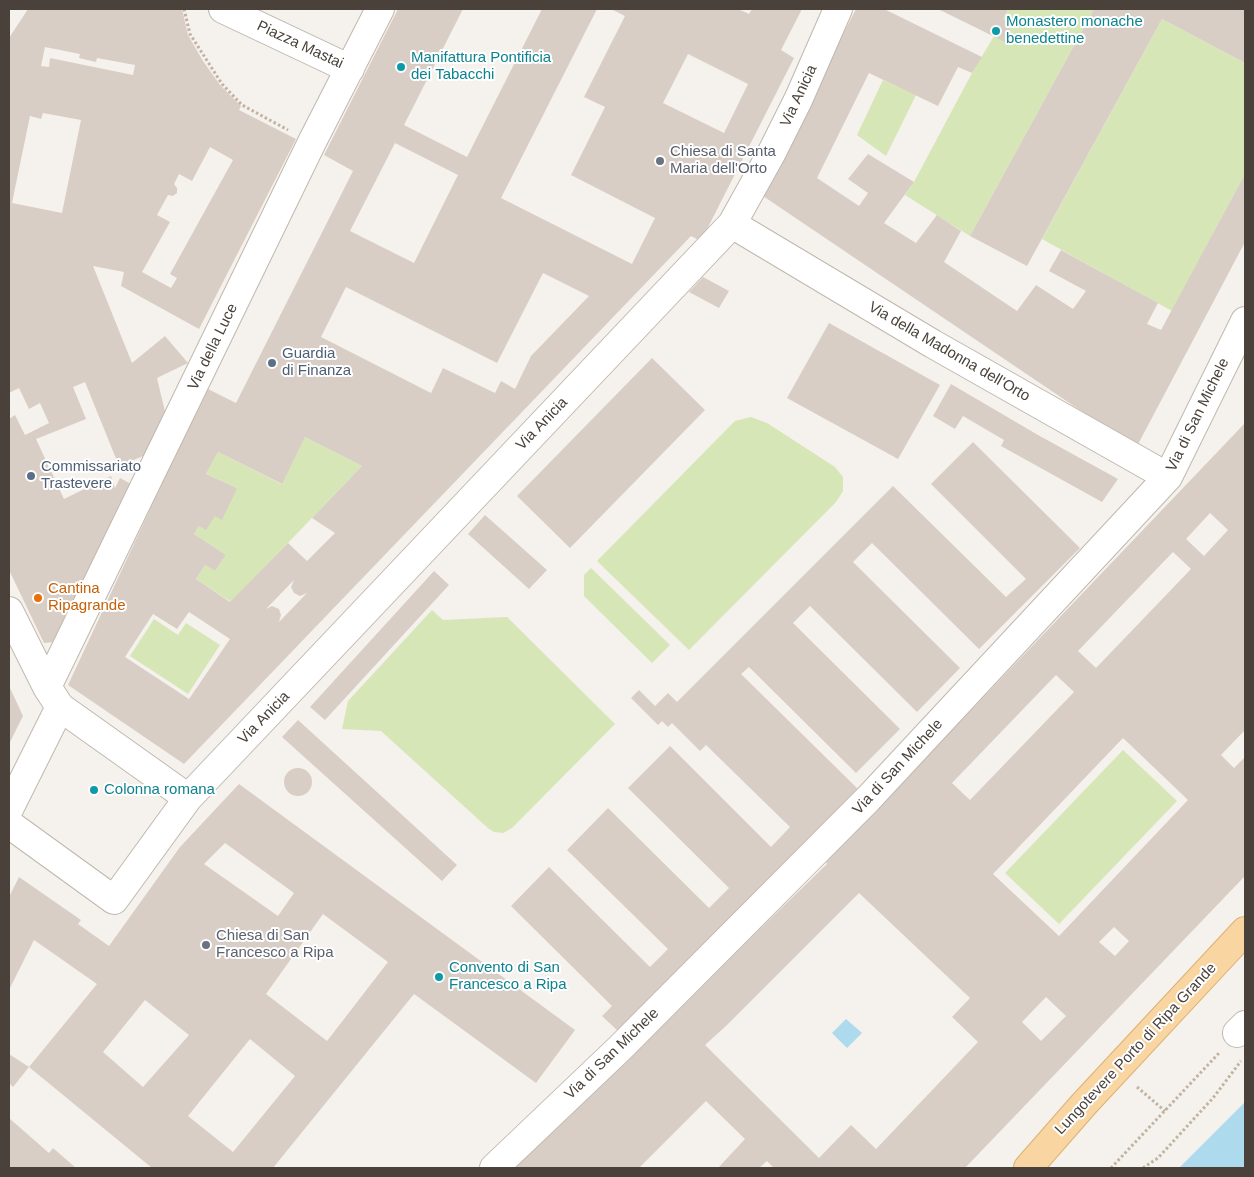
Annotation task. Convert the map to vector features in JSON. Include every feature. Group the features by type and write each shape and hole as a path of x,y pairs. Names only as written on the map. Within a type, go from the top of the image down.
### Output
{"main road":[{"name":"Lungotevere Porto di Ripa Grande","path":"1028,1168 1084,1104 1245,931"}],"street":[{"name":"Piazza Mastai","path":"222,9 350,69"},
{"name":"Via della Luce","path":"9,809 54,697 308,151 380,9"},
{"name":"Via Anicia","path":"9,824 114,900 188,798 732,224 771,154 799,98 838,9"},
{"name":"Via della Madonna dell'Orto","path":"732,224 933,344 1168,477"},
{"name":"Via di San Michele","path":"494,1168 620,1048 868,800 1168,477 1245,321"},
{"path":"9,611 54,697 188,798"}],"path":[{"path":"184,9 190,34 222,84 242,105 293,132"},
{"path":"1111,1168 1165,1111 1242,1038"},
{"path":"1143,1168 1158,1158 1213,1098 1242,1038"},
{"path":"1131,1082 1165,1111"}],"green space":[{"path":"1008,9 1094,9 970,236 905,195 914,182 972,73 994,36 1005,41 1012,25 1003,19"},
{"path":"1162,19 1245,63 1245,174 1172,311 1042,239"},
{"path":"883,80 916,95 886,156 857,135"},
{"path":"751,417 767,423 835,467 843,477 843,491 836,502 689,650 597,561 735,421"},
{"path":"305,437 362,466 231,602 196,579 205,565 215,571 226,555 194,534 199,526 215,516 237,488 206,474 218,452 281,484"},
{"path":"591,568 670,645 652,663 584,596 584,575"},
{"path":"432,610 443,620 507,617 615,724 512,828 503,833 494,832 489,829 381,731 342,729 348,701"},
{"path":"154,619 178,635 186,623 220,645 188,694 130,656"},
{"path":"1123,750 1177,801 1059,924 1005,873"}],"water":[{"path":"846,1019 862,1033 847,1048 832,1033"},
{"path":"1245,1102 1245,1168 1179,1168"}],"building":[{"path":"28,9 182,9 188,35 220,85 241,106 239,110 296,139 199,329 121,286 124,272 93,266 132,363 165,336 188,363 157,378 166,416 148,454 119,466 85,382 73,387 86,419 36,439 64,499 111,476 115,488 120,478 133,485 56,642 44,643 9,570 9,419 15,415 25,435 49,423 40,403 29,409 19,388 9,393 9,38","holes":["45,47 80,54 79,58 96,62 97,58 135,65 133,75 50,58 49,67 41,66","43,113 81,120 62,213 12,203 30,116 41,119","210,147 233,160 170,274 177,278 171,288 142,272 170,222 157,215 168,195 173,196 177,193 177,188 174,184 179,174 192,181"]},
{"path":"398,9 463,9 404,125 467,157 542,9 597,9 501,198 632,264 655,218 571,175 605,107 584,97 625,16 611,9 738,9 749,14 752,9 802,9 781,50 794,58 701,241 691,236 184,764 68,685 208,389 236,403 353,171 324,155","holes":["688,54 748,84 724,133 663,103","395,143 458,175 414,263 350,231","543,273 589,296 531,356 515,389 501,381 495,393 443,368 431,393 321,337 346,287 497,363","305,437 362,466 312,518 335,533 307,561 288,543 230,602 196,579 205,565 215,571 226,555 194,534 199,526 206,530 215,516 222,520 237,488 206,474 218,452 282,484","294,580 291,587 294,593 300,596 307,593 279,622 281,615 279,609 272,606 266,609","189,612 230,639 189,699 125,657 153,614 177,629"]},
{"path":"856,9 884,9 982,57 972,73 958,67 938,106 869,73 817,178 859,206 868,193 848,179 868,154 914,182 884,223 916,243 937,215 961,231 944,262 1017,311 1036,285 1073,309 1086,291 1049,271 1061,250 1158,303 1147,324 1161,330 1245,174 1245,242 1136,448 760,194"},
{"name":"Monastero monache benedettine","path":"938,9 1008,9 1003,19 1012,25 1005,42"},
{"path":"1094,9 1243,9 1245,10 1245,63 1162,19 1027,266 970,236"},
{"path":"703,277 729,291 719,308 689,292"},
{"path":"829,323 940,385 898,459 787,398"},
{"path":"652,358 705,410 570,548 517,496"},
{"path":"951,384 1118,479 1102,502 1001,446 1004,440 963,416 955,429 933,416"},
{"path":"1245,423 1245,730 1221,755 1234,768 1245,757 1245,876 965,1168 774,1168 767,1161 759,1168 718,1168 745,1139 706,1101 639,1168 512,1168 827,864 826,862","holes":["1210,513 1228,530 1204,556 1186,539","1173,552 1191,569 1096,668 1078,651","1056,675 1074,692 970,800 952,783","1123,738 1188,800 1059,936 993,874","859,893 970,998 952,1017 978,1042 876,1149 851,1125 819,1158 705,1045","1114,927 1129,941 1115,956 1099,942","1046,997 1066,1016 1041,1041 1022,1022"]},
{"path":"973,442 1080,548 979,649 872,543 853,562 960,668 917,712 810,606 793,623 900,729 856,773 749,667 741,674 859,790 618,1031 602,1016 612,1006 511,906 549,867 650,967 668,949 567,850 608,808 709,908 729,888 628,788 670,746 771,847 790,827 706,745 700,751 672,723 668,727 662,721 658,725 631,698 639,690 655,706 668,693 677,702 893,486 1006,597 1026,579 931,484"},
{"path":"485,515 547,570 529,589 468,534"},
{"path":"434,571 449,585 325,720 310,707"},
{"path":"9,686 23,716 9,744"},
{"path":"298,720 457,865 442,881 282,737"},
{"path":"298,768 308,772 312,782 308,792 298,796 288,792 284,782 288,772"},
{"name":"Convento di San Francesco a Ripa","path":"239,784 575,1030 536,1083 414,994 273,1168 152,1168 29,1067 97,984 34,940 9,990 9,897 19,877 81,920 78,924 109,946 180,847","holes":["225,843 294,893 278,916 204,864","323,914 388,962 327,1041 266,994","145,1000 189,1035 143,1087 103,1052","250,1039 295,1076 233,1152 188,1116"]},
{"path":"9,1054 29,1067 13,1087 9,1083"},
{"path":"9,1118 49,1153 53,1148 76,1168 12,1168 9,1166"}],"place":[{"name":"Monastero monache benedettine","path":"996,31"},
{"name":"Manifattura Pontificia dei Tabacchi","path":"401,67"},
{"name":"Chiesa di Santa Maria dell'Orto","path":"660,161"},
{"name":"Guardia di Finanza","path":"272,363"},
{"name":"Commissariato Trastevere","path":"31,476"},
{"name":"Cantina Ripagrande","path":"38,598"},
{"name":"Colonna romana","path":"94,790"},
{"name":"Chiesa di San Francesco a Ripa","path":"206,945"},
{"name":"Convento di San Francesco a Ripa","path":"439,977"}]}
